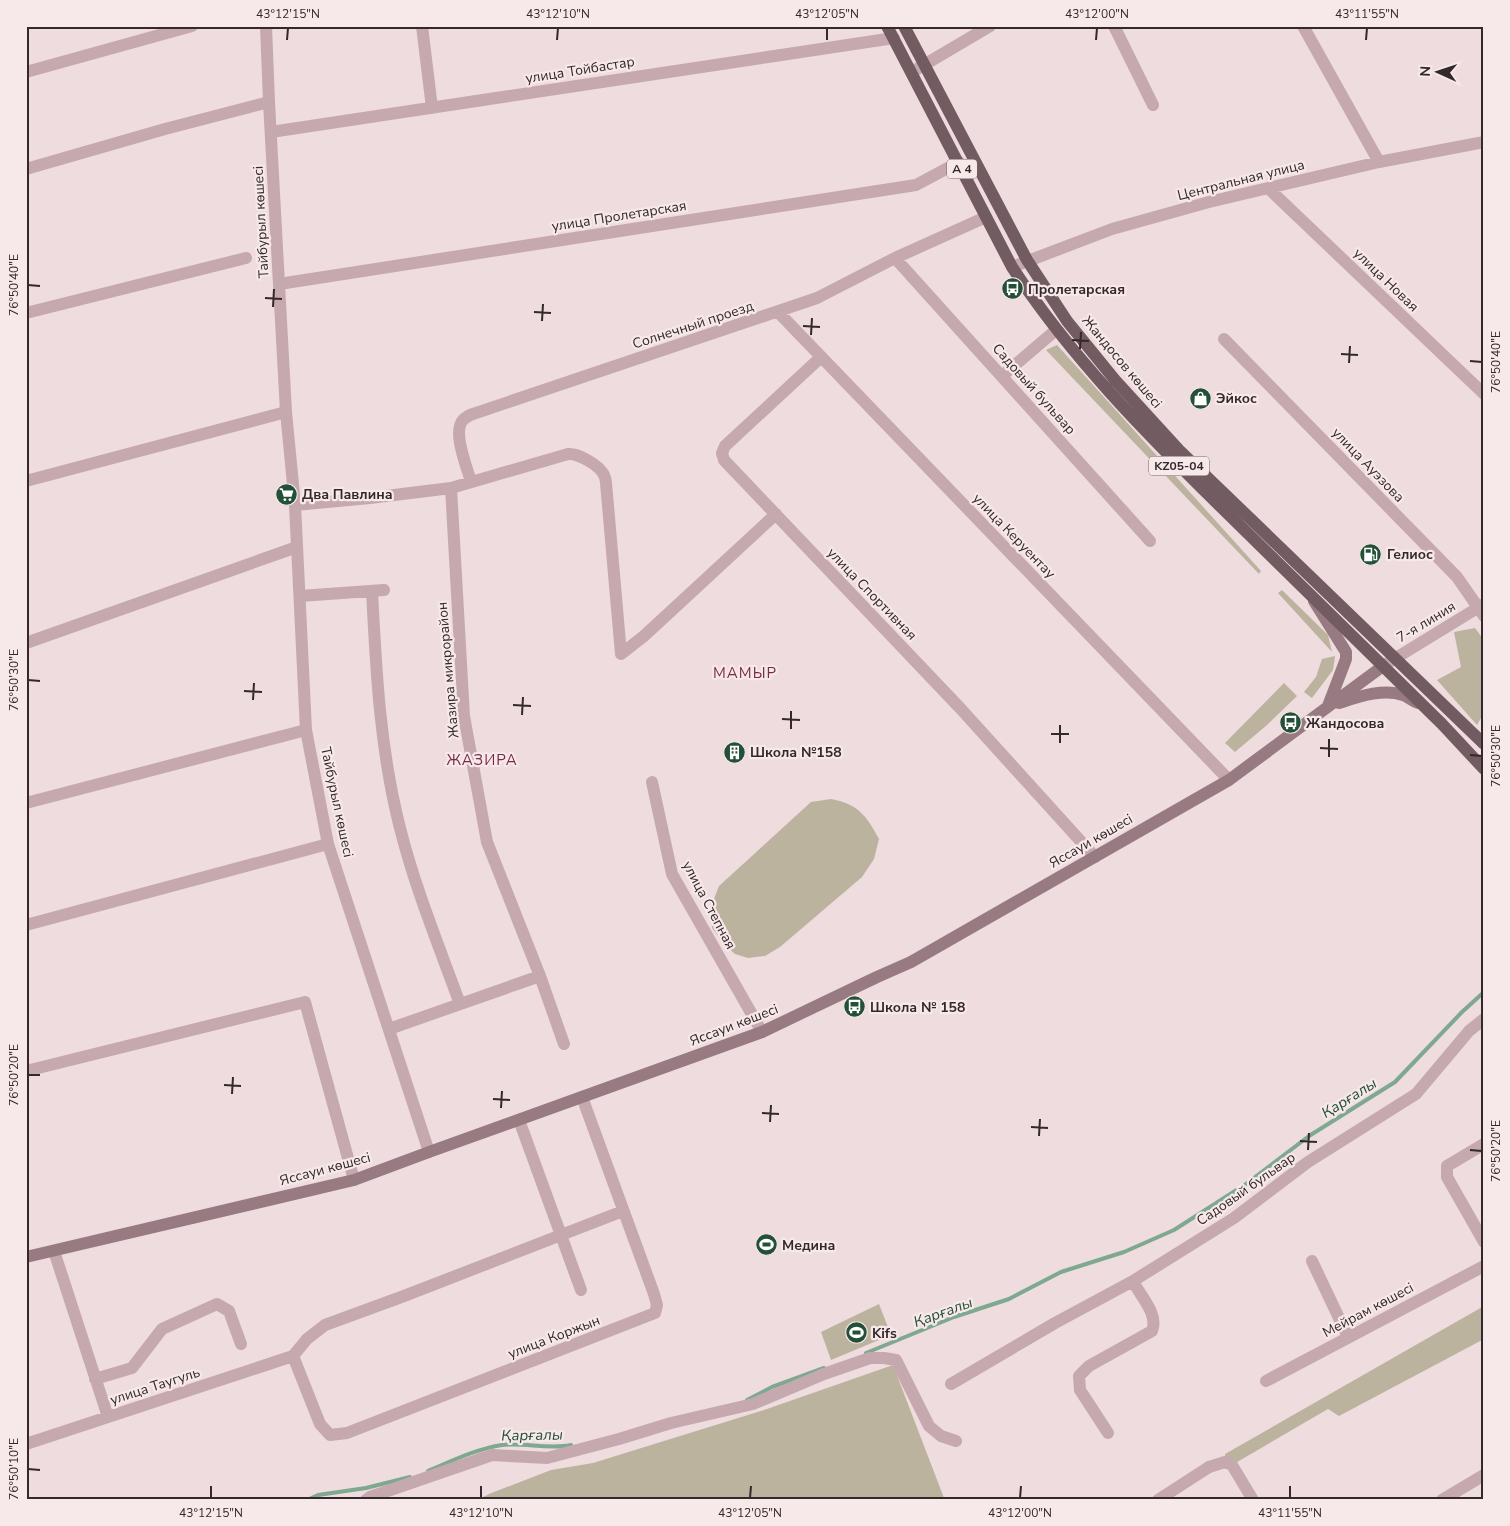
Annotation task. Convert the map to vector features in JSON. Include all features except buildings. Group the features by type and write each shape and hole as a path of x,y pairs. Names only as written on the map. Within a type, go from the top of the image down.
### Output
{"main road":[{"name":"Жандосов көшесі","path":"888,26 1012,267 1056,330 1164,450 1310,595"},
{"name":"Жандосов көшесі","path":"904,26 1027,260 1067,321 1116,380 1179,450 1389,662"},
{"name":"KZ05-04","path":"1310,595 1364,648 1389,662 1482,737"},
{"path":"1310,595 1346,652 1346,659 1327,707"},
{"name":"KZ05-04","path":"1389,662 1442,724 1484,769"},
{"name":"Яссауи көшесі","path":"26,1257 354,1180 762,1032 877,976 911,962 1229,780 1389,662"},
{"path":"1327,707 1362,696 1386,693 1403,695 1420,705 1442,724"}],"street":[{"path":"26,72 192,26"},
{"name":"Тайбурыл көшесі","path":"266,26 286,412 295,505 306,730 328,844 429,1152"},
{"path":"422,26 432,108"},
{"path":"912,72 990,26"},
{"path":"1114,26 1152,105"},
{"path":"1303,26 1379,162"},
{"name":"улица Тойбастар","path":"271,132 894,38"},
{"path":"26,170 165,129 269,102"},
{"name":"Центральная улица","path":"1012,267 1112,229 1209,202 1379,162 1484,142"},
{"name":"улица Пролетарская","path":"279,284 916,186 959,162"},
{"name":"улица Новая","path":"1268,188 1484,394"},
{"name":"Солнечный проезд","path":"471,482 458,438 458,428 463,420 470,415 817,298 895,258 986,217"},
{"path":"26,313 246,258"},
{"name":"Садовый бульвар","path":"895,258 1150,541"},
{"name":"улица Керуентау","path":"778,312 820,358 1229,780"},
{"path":"1002,376 1056,330"},
{"name":"улица Ауэзова","path":"1224,339 1457,577 1482,609"},
{"name":"улица Спортивная","path":"820,358 724,446 722,453 724,460 960,708 1095,857"},
{"path":"26,481 286,412"},
{"path":"295,505 451,488 574,453 579,455 604,475 606,483 621,654 680,604 776,514"},
{"name":"Жазира микрорайон","path":"451,488 464,716 487,842 540,976 564,1044"},
{"path":"26,643 297,546"},
{"path":"300,596 378,590 380,726 394,802 420,895 460,1004"},
{"name":"7-я линия","path":"1389,662 1482,609"},
{"path":"26,803 306,730"},
{"name":"улица Степная","path":"652,782 672,874 762,1032"},
{"path":"26,925 328,844"},
{"path":"388,1029 540,976"},
{"path":"26,1071 305,1002 354,1180"},
{"name":"Садовый бульвар","path":"951,1384 1055,1323 1133,1281 1234,1218 1308,1162 1416,1094 1469,1031 1484,1019"},
{"name":"улица Коржын","path":"293,1356 320,1424 330,1435 347,1433 655,1314 657,1305 654,1294 582,1097"},
{"path":"519,1120 581,1290"},
{"path":"1484,1144 1447,1166 1448,1177 1484,1242"},
{"path":"293,1356 307,1339 325,1325 623,1210"},
{"path":"54,1251 108,1417"},
{"path":"1312,1261 1348,1337"},
{"name":"Мейрам көшесі","path":"1266,1381 1484,1266"},
{"path":"1108,1433 1085,1401 1080,1390 1079,1376 1089,1366 1152,1331 1154,1324 1153,1316 1133,1281"},
{"path":"95,1379 132,1368 162,1329 217,1304 228,1311 241,1344"},
{"name":"улица Таугуль","path":"26,1444 293,1356"},
{"path":"366,1500 492,1455 547,1458 618,1440 671,1423 753,1404 824,1374 870,1358 896,1360 929,1426 941,1436 956,1441"},
{"path":"1158,1500 1209,1467 1225,1462 1232,1465 1253,1500"},
{"path":"1442,1500 1484,1476"}],"shaded area":[{"path":"1057,345 1261,571 1259,574 1046,350"},
{"path":"1282,590 1328,635 1332,652 1278,593"},
{"path":"1475,628 1484,640 1484,713 1477,725 1437,680 1461,667 1454,632"},
{"path":"1335,656 1333,670 1312,698 1304,692 1316,677 1322,659"},
{"path":"1284,683 1297,696 1235,752 1225,743"},
{"path":"831,799 855,808 870,823 879,839 874,859 862,877 780,947 765,956 748,958 735,954 724,944 712,928 712,904 719,886 811,802"},
{"name":"Kifs","path":"879,1304 891,1335 831,1360 821,1332"},
{"path":"1484,1306 1484,1339 1339,1416 1328,1409 1232,1465 1225,1462 1225,1454"},
{"path":"893,1365 944,1498 943,1500 478,1500 551,1470 593,1463 764,1410"}],"waterway":[{"name":"Қарғалы","path":"866,1353 954,1317 1009,1299 1061,1272 1124,1252 1174,1230 1246,1184 1309,1136 1395,1082 1462,1012 1484,992"},
{"name":"Қарғалы","path":"747,1400 772,1387 824,1368"},
{"name":"Қарғалы","path":"428,1471 473,1452 502,1445 519,1444 554,1447 571,1445"},
{"name":"Қарғалы","path":"307,1500 318,1495 366,1488 410,1477"}],"place":[{"name":"Пролетарская","path":"1012,289"},
{"name":"Эйкос","path":"1200,398"},
{"name":"Два Павлина","path":"286,494"},
{"name":"Гелиос","path":"1371,554"},
{"name":"Жандосова","path":"1290,723"},
{"name":"Школа №158","path":"734,752"},
{"name":"Школа № 158","path":"854,1007"},
{"name":"Медина","path":"766,1245"},
{"name":"Kifs","path":"856,1333"}],"district":[{"name":"МАМЫР","path":"745,673"},
{"name":"ЖАЗИРА","path":"482,760"}]}
